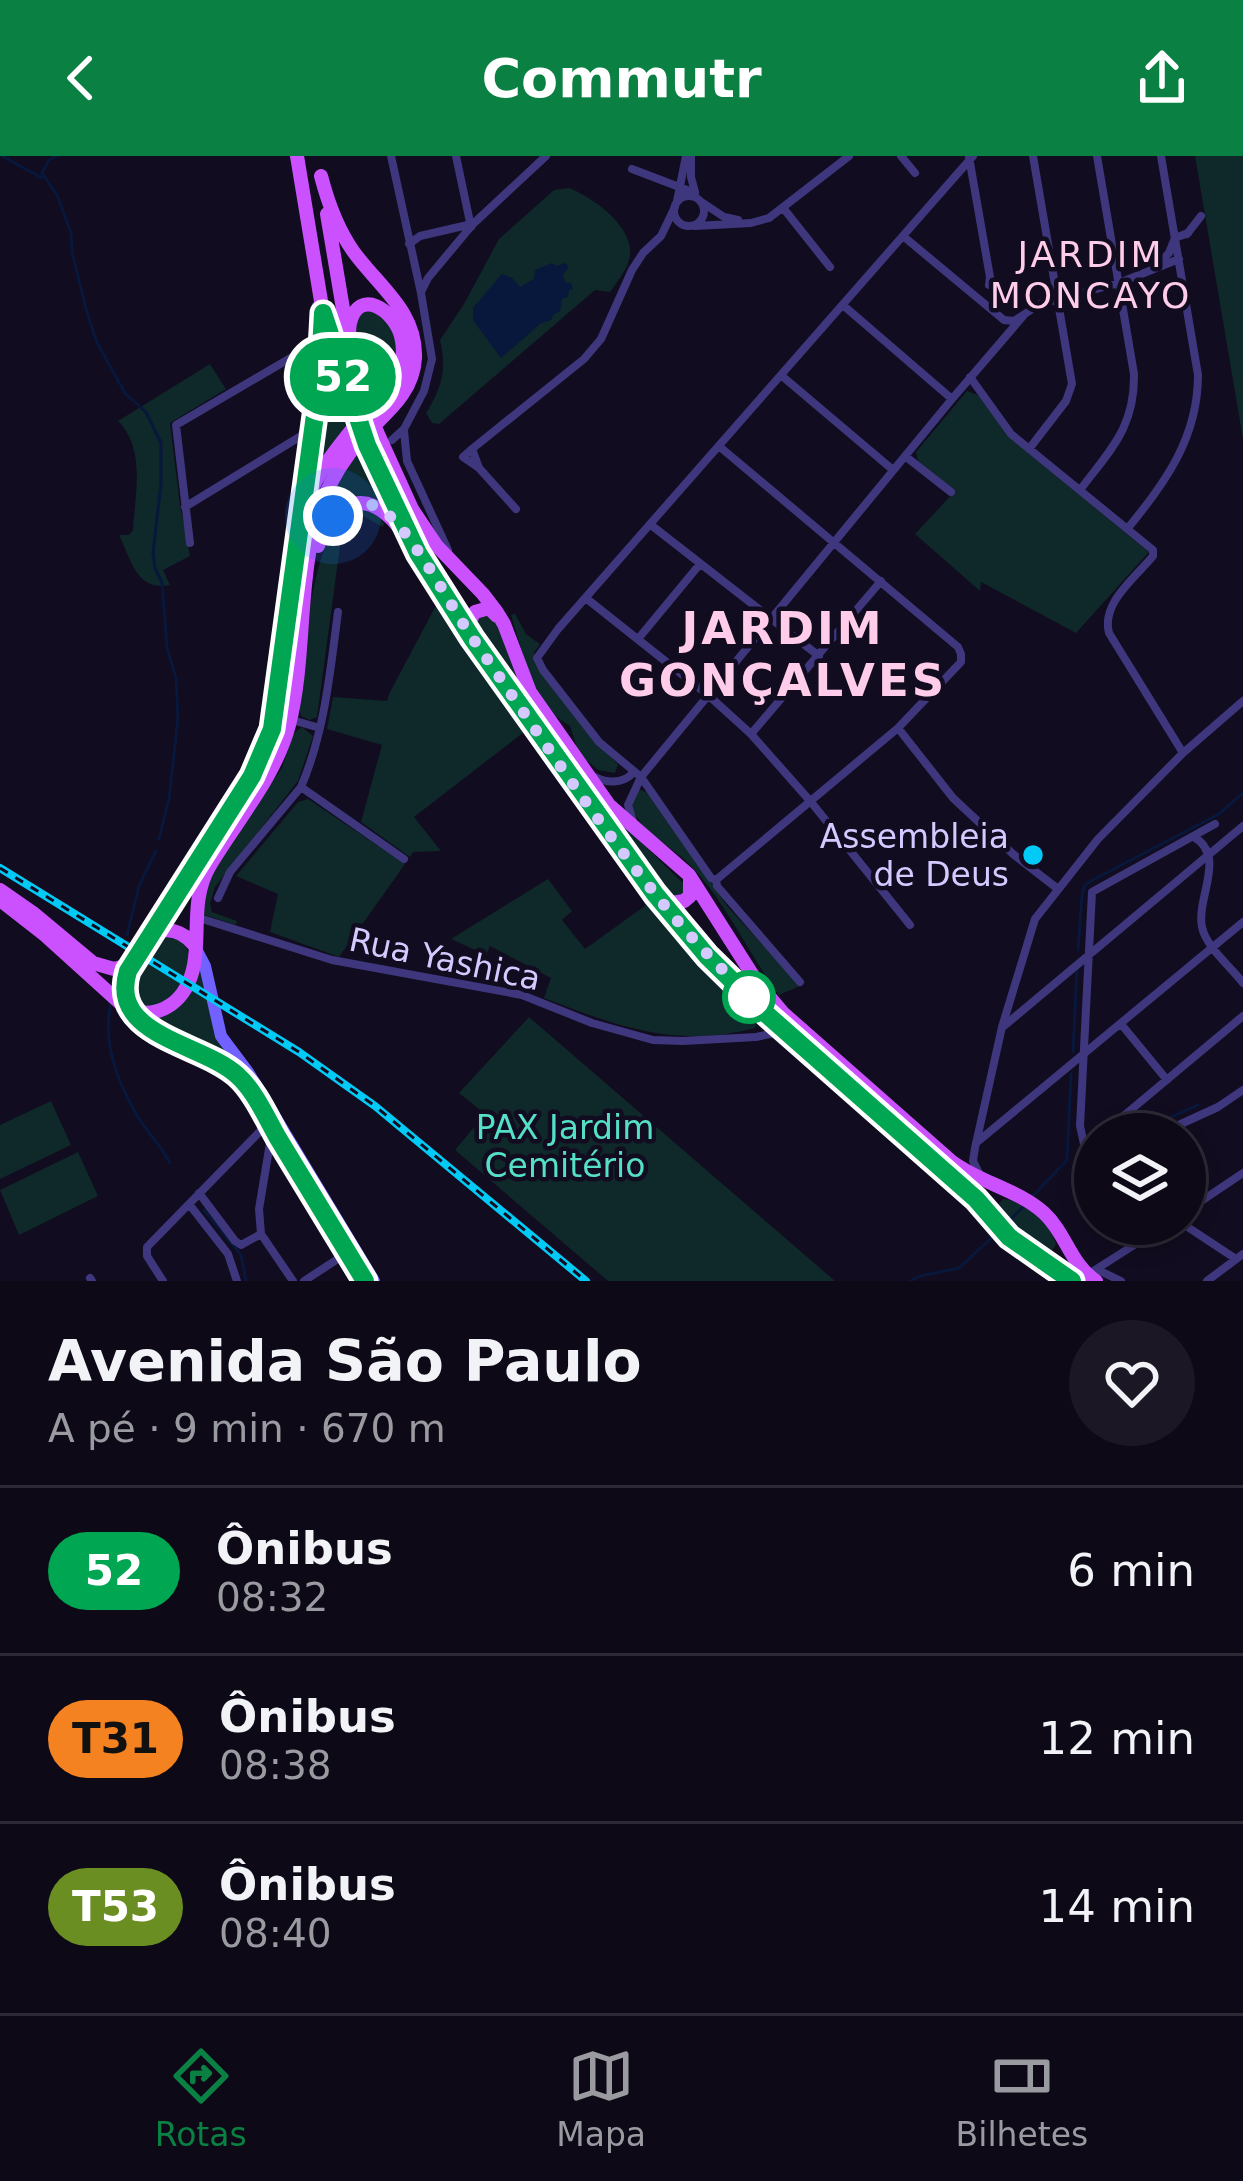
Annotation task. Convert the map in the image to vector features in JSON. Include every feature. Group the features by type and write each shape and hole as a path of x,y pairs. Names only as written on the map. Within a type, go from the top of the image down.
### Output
{"main road":[{"path":"129,1011 124,988 132,964 239,797 266,746 276,708 319,386 320,302 297,156"},
{"path":"317,156 360,406"},
{"path":"272,1122 248,1072 221,1036 205,966 202,880 269,772 290,720 306,579 323,501 338,470 373,434 406,389 414,364 414,338 401,309 340,230 321,176"},
{"path":"320,302 360,406 412,509 504,625 530,692 610,805 689,875 783,1013 951,1161 1040,1209 1088,1277"},
{"path":"350,352 350,320 358,310 376,306 392,315 403,346 397,378 374,408 373,434 418,553"},
{"path":"299,523 325,464 373,434"},
{"path":"306,579 322,534 344,506 369,503 392,518 620,848 707,956 976,1199 1031,1255 1040,1259 1056,1255 1054,1223"},
{"path":"485,655 470,627 472,615 489,608 504,625"},
{"path":"620,848 628,851 672,903 690,896 689,875"},
{"path":"0,890 93,963 114,969 132,964"},
{"path":"0,900 158,1033 215,1060 245,1084 365,1281"},
{"path":"707,956 691,928 697,918 712,916 749,977 758,982"},
{"path":"129,1011 153,1014 173,1003 193,970 194,944 203,919"},
{"path":"152,933 177,931 194,944 205,966"},
{"path":"997,1224 994,1201 1004,1196 1023,1198"},
{"path":"349,1252 374,1281"},
{"path":"1031,1255 1088,1277"}],"street":[{"path":"391,156 431,351 431,367 404,429 404,445 410,470 457,567"},
{"path":"456,156 472,225"},
{"path":"421,293 472,225 546,156"},
{"path":"662,236 688,156"},
{"path":"688,156 704,209 693,226"},
{"path":"516,509 463,458 601,339 643,253 662,236 693,226 769,218 849,156"},
{"path":"901,156 915,172"},
{"path":"1029,448 1066,400 1072,384 1033,156"},
{"path":"1080,490 1116,444 1132,411 1135,374 1096,156"},
{"path":"1128,529 1183,451 1198,398 1161,156"},
{"path":"716,880 641,777 599,742 537,658 971,157"},
{"path":"971,157 988,285"},
{"path":"632,169 679,185 724,217 769,218"},
{"path":"675,205 686,196 698,198"},
{"path":"675,205 678,222 693,226"},
{"path":"784,209 830,267"},
{"path":"903,236 1004,320 1014,321 1040,304 1119,283 1154,268 1178,254 1201,216"},
{"path":"410,244 420,236 472,225"},
{"path":"1174,233 1188,232"},
{"path":"1154,268 1169,253 1174,233"},
{"path":"185,507 301,436 320,302"},
{"path":"844,306 952,399"},
{"path":"640,832 628,805 641,777 1024,315"},
{"path":"1001,340 1004,320"},
{"path":"190,543 176,425 313,341"},
{"path":"299,352 312,355"},
{"path":"782,376 893,470"},
{"path":"970,377 998,419 1029,448 1157,550 1111,605 1106,622 1183,753"},
{"path":"373,434 404,429"},
{"path":"373,434 404,445"},
{"path":"716,880 898,728 961,662 962,655 720,447"},
{"path":"472,449 478,468"},
{"path":"905,456 951,492"},
{"path":"651,525 819,656"},
{"path":"1141,540 1145,554 1141,571"},
{"path":"638,639 700,564"},
{"path":"751,734 881,581"},
{"path":"587,599 751,734 910,926"},
{"path":"218,898 230,872 301,787 317,747 338,612"},
{"path":"994,1185 975,1167 975,1146 1035,919 1098,839 1183,753 1243,701"},
{"path":"290,720 320,728"},
{"path":"898,728 953,798 1058,889"},
{"path":"578,762 592,776 606,781 628,779 632,768"},
{"path":"1148,771 1155,781"},
{"path":"301,787 404,859"},
{"path":"1080,1113 1094,890 1215,824"},
{"path":"1003,1027 1243,826"},
{"path":"1192,836 1209,854 1204,934 1243,982"},
{"path":"716,880 800,982"},
{"name":"Rua Yashica","path":"203,919 332,960 522,994 592,1023 653,1040 756,1037 786,1031"},
{"path":"951,1161 966,1160 1001,1123 1243,922"},
{"path":"1012,997 1017,1004 1028,1006"},
{"path":"756,1037 764,1012"},
{"path":"1127,1113 1243,1016"},
{"path":"1121,1024 1167,1080"},
{"path":"1206,1113 1243,1090"},
{"path":"983,1112 990,1121 1001,1123"},
{"path":"164,1281 147,1247 272,1122"},
{"path":"272,1122 259,1209 261,1234 292,1281"},
{"path":"1206,1198 1243,1173"},
{"path":"199,1193 241,1245 261,1234"},
{"path":"189,1204 228,1254 237,1281"},
{"path":"1206,1237 1240,1257 1207,1281"},
{"path":"1088,1277 1136,1245"},
{"path":"304,1281 349,1252"},
{"path":"1088,1277 1121,1281"}],"green space":[{"path":"1195,156 1243,156 1243,439"},
{"path":"569,188 598,204 622,229 630,248 624,271 610,292 595,290 439,424 432,423 426,413 442,378 440,340 499,239 554,190"},
{"path":"372,309 395,327 398,362 374,400 355,324 361,313"},
{"path":"329,346 354,424 313,482"},
{"path":"210,364 226,389 170,423 190,556 163,570 170,585 150,584 137,572 119,535 133,530 137,473 132,445 118,421"},
{"path":"967,391 978,395 1015,442 1149,552 1076,633 981,582 980,591 915,534 955,491 918,461 916,452"},
{"path":"363,446 399,520 375,500 326,521 335,490"},
{"path":"351,508 377,512 384,524 361,515 343,524 317,717 310,720 301,716 298,703 312,598 326,544"},
{"path":"441,596 528,729 414,817 441,851 413,852 410,857 361,822 382,745 327,729 333,697 387,701"},
{"path":"493,614 511,654 612,814 687,887 684,895 665,894 476,630 476,616"},
{"path":"515,614 526,634 540,644 534,653 538,667 593,740 618,764 615,773 598,770 579,754 570,726 540,696 529,675 511,615"},
{"path":"302,727 313,736 298,781 215,887 212,912 237,921 236,925 205,915 203,897 216,862 282,768 293,734"},
{"path":"639,789 650,794 727,906 800,986 779,995 702,878 640,822 631,803"},
{"path":"308,799 405,864 339,957 270,932 278,894 236,876 298,802"},
{"path":"548,879 572,911 562,920 585,949 653,900 753,1013 755,1028 699,1036 622,1025 544,998 551,978 490,946 486,955 451,939"},
{"path":"177,936 188,953 185,977 170,1003 142,1009 132,1002 129,975 153,943"},
{"path":"198,964 215,1028 245,1074 143,1018 154,1018"},
{"name":"PAX Jardim Cemitério","path":"529,1017 835,1281 608,1281 455,1150 485,1114 459,1093"},
{"path":"51,1101 71,1145 0,1179 0,1125"},
{"path":"78,1152 98,1196 19,1235 0,1190"},
{"path":"1003,1199 1028,1208 1042,1220 1056,1244 1051,1253 1031,1246 1004,1224 995,1209"}],"water":[{"path":"552,263 569,267 563,274 573,289 551,320 501,358 473,320 473,308 502,274 520,287 534,279 535,270"}],"waterway":[{"path":"2,156 42,178"},
{"path":"57,156 42,173 57,195 71,233 97,343 125,393 146,412 161,443 153,553 162,583 178,718 169,799 159,839"},
{"path":"1078,950 1082,896 1089,882 1219,814 1243,793"},
{"path":"127,935 139,886 156,851"},
{"path":"1073,1052 1077,970"},
{"path":"111,1003 108,1032 117,1074 136,1114 170,1163"},
{"path":"1033,1196 1067,1160 1071,1074"},
{"path":"1180,1113 1198,1105"},
{"path":"1004,1226 1023,1207"},
{"path":"204,1210 241,1255 246,1281"},
{"path":"910,1281 959,1268 997,1233"}],"railway":[{"path":"0,868 299,1052 375,1106 586,1281"}],"bus line":[{"name":"52","path":"365,1281 245,1084 215,1060 142,1022 129,1011 124,988 128,971 252,776 272,729 319,386 323,313 367,445 418,553 472,638 655,894 707,956 764,1012 976,1199 1009,1237 1072,1281"}],"place":[{"name":"Assembleia de Deus","path":"1033,855"}],"district":[{"name":"JARDIM MONCAYO","path":"1091,274"},
{"name":"JARDIM GONÇALVES","path":"783,654"}],"route":[{"path":"333,516 357,502 369,503 392,518 610,835 707,956 749,997"}]}
